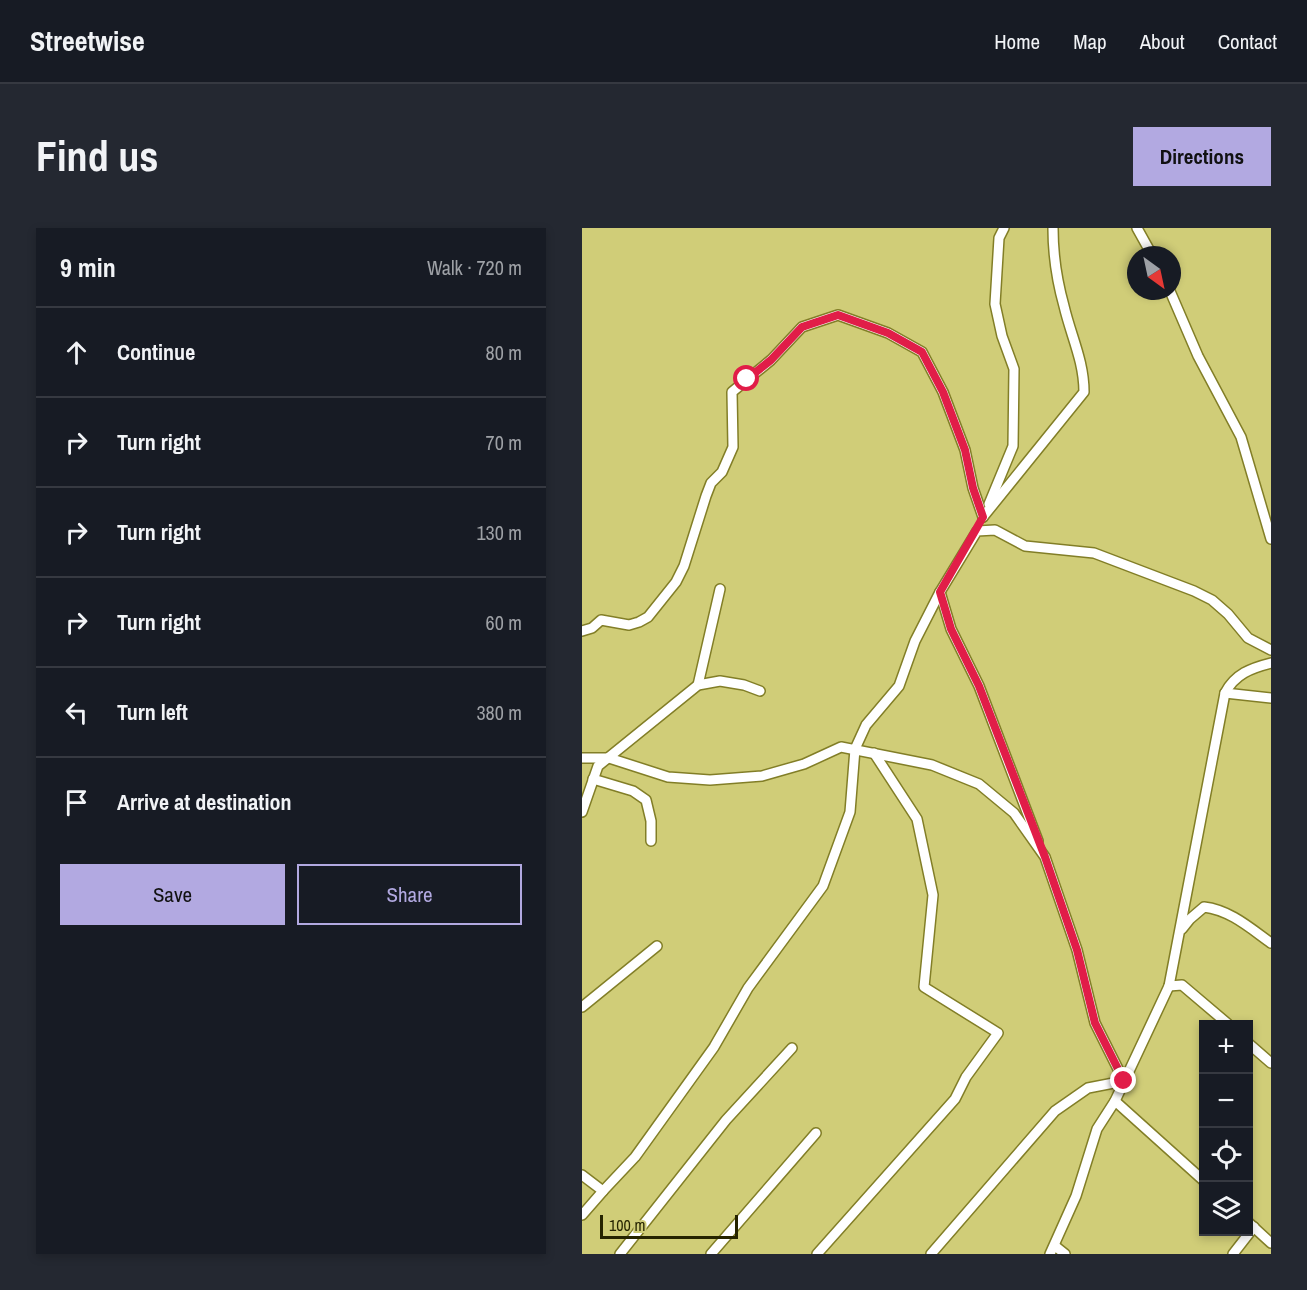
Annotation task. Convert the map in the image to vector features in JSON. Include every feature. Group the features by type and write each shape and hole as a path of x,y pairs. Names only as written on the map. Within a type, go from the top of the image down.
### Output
{"street":[{"path":"582,1215 636,1157 714,1047 747,988 823,886 850,813 855,749 866,725 899,686 915,641 983,517 1013,446 1014,369 1002,336 995,304 998,247 1004,228"},
{"path":"983,517 1084,392 1084,373 1064,306 1054,258 1053,228"},
{"path":"1137,228 1147,246"},
{"path":"1174,300 1198,356 1241,437 1271,539"},
{"path":"582,631 592,628 601,620 629,625 639,622 648,616 676,582 684,566 705,496 711,483 722,472 733,447 732,393 771,360 802,327 838,315 888,333 922,352 943,392 965,450 973,488 983,517"},
{"path":"976,531 995,530 1025,546 1094,553 1194,591 1212,600 1228,614 1248,638 1271,651"},
{"path":"698,685 720,589"},
{"path":"940,592 951,629 979,686 1045,857 1077,950 1095,1023 1124,1081"},
{"path":"1065,1254 1053,1250 1076,1196 1097,1129 1115,1101 1169,986 1225,693 1242,672 1271,663"},
{"path":"582,812 598,766 698,685 720,681 744,685 760,691"},
{"path":"1225,693 1271,698"},
{"path":"582,758 609,758 668,777 710,780 762,776 804,764 841,747 932,765 979,784 1014,813 1045,857"},
{"path":"817,1254 955,1099 966,1077 998,1033 924,987 933,895 917,819 874,753"},
{"path":"593,779 633,791 646,800 651,820 651,841"},
{"path":"1180,933 1190,919 1204,907 1217,909 1245,924 1271,943"},
{"path":"582,1007 657,946"},
{"path":"1169,986 1182,985 1223,1020"},
{"path":"1253,1047 1271,1063"},
{"path":"620,1254 726,1120 792,1048"},
{"path":"931,1254 1055,1111 1088,1088 1124,1081"},
{"path":"1115,1101 1199,1177"},
{"path":"711,1254 816,1133"},
{"path":"582,1175 603,1191"},
{"path":"1253,1226 1271,1243"},
{"path":"1233,1254 1244,1236"}],"route":[{"path":"747,379 771,360 802,327 838,315 888,333 922,352 943,392 965,450 973,488 983,517 940,592 951,629 979,686 1045,857 1077,950 1095,1023 1124,1081"}]}
